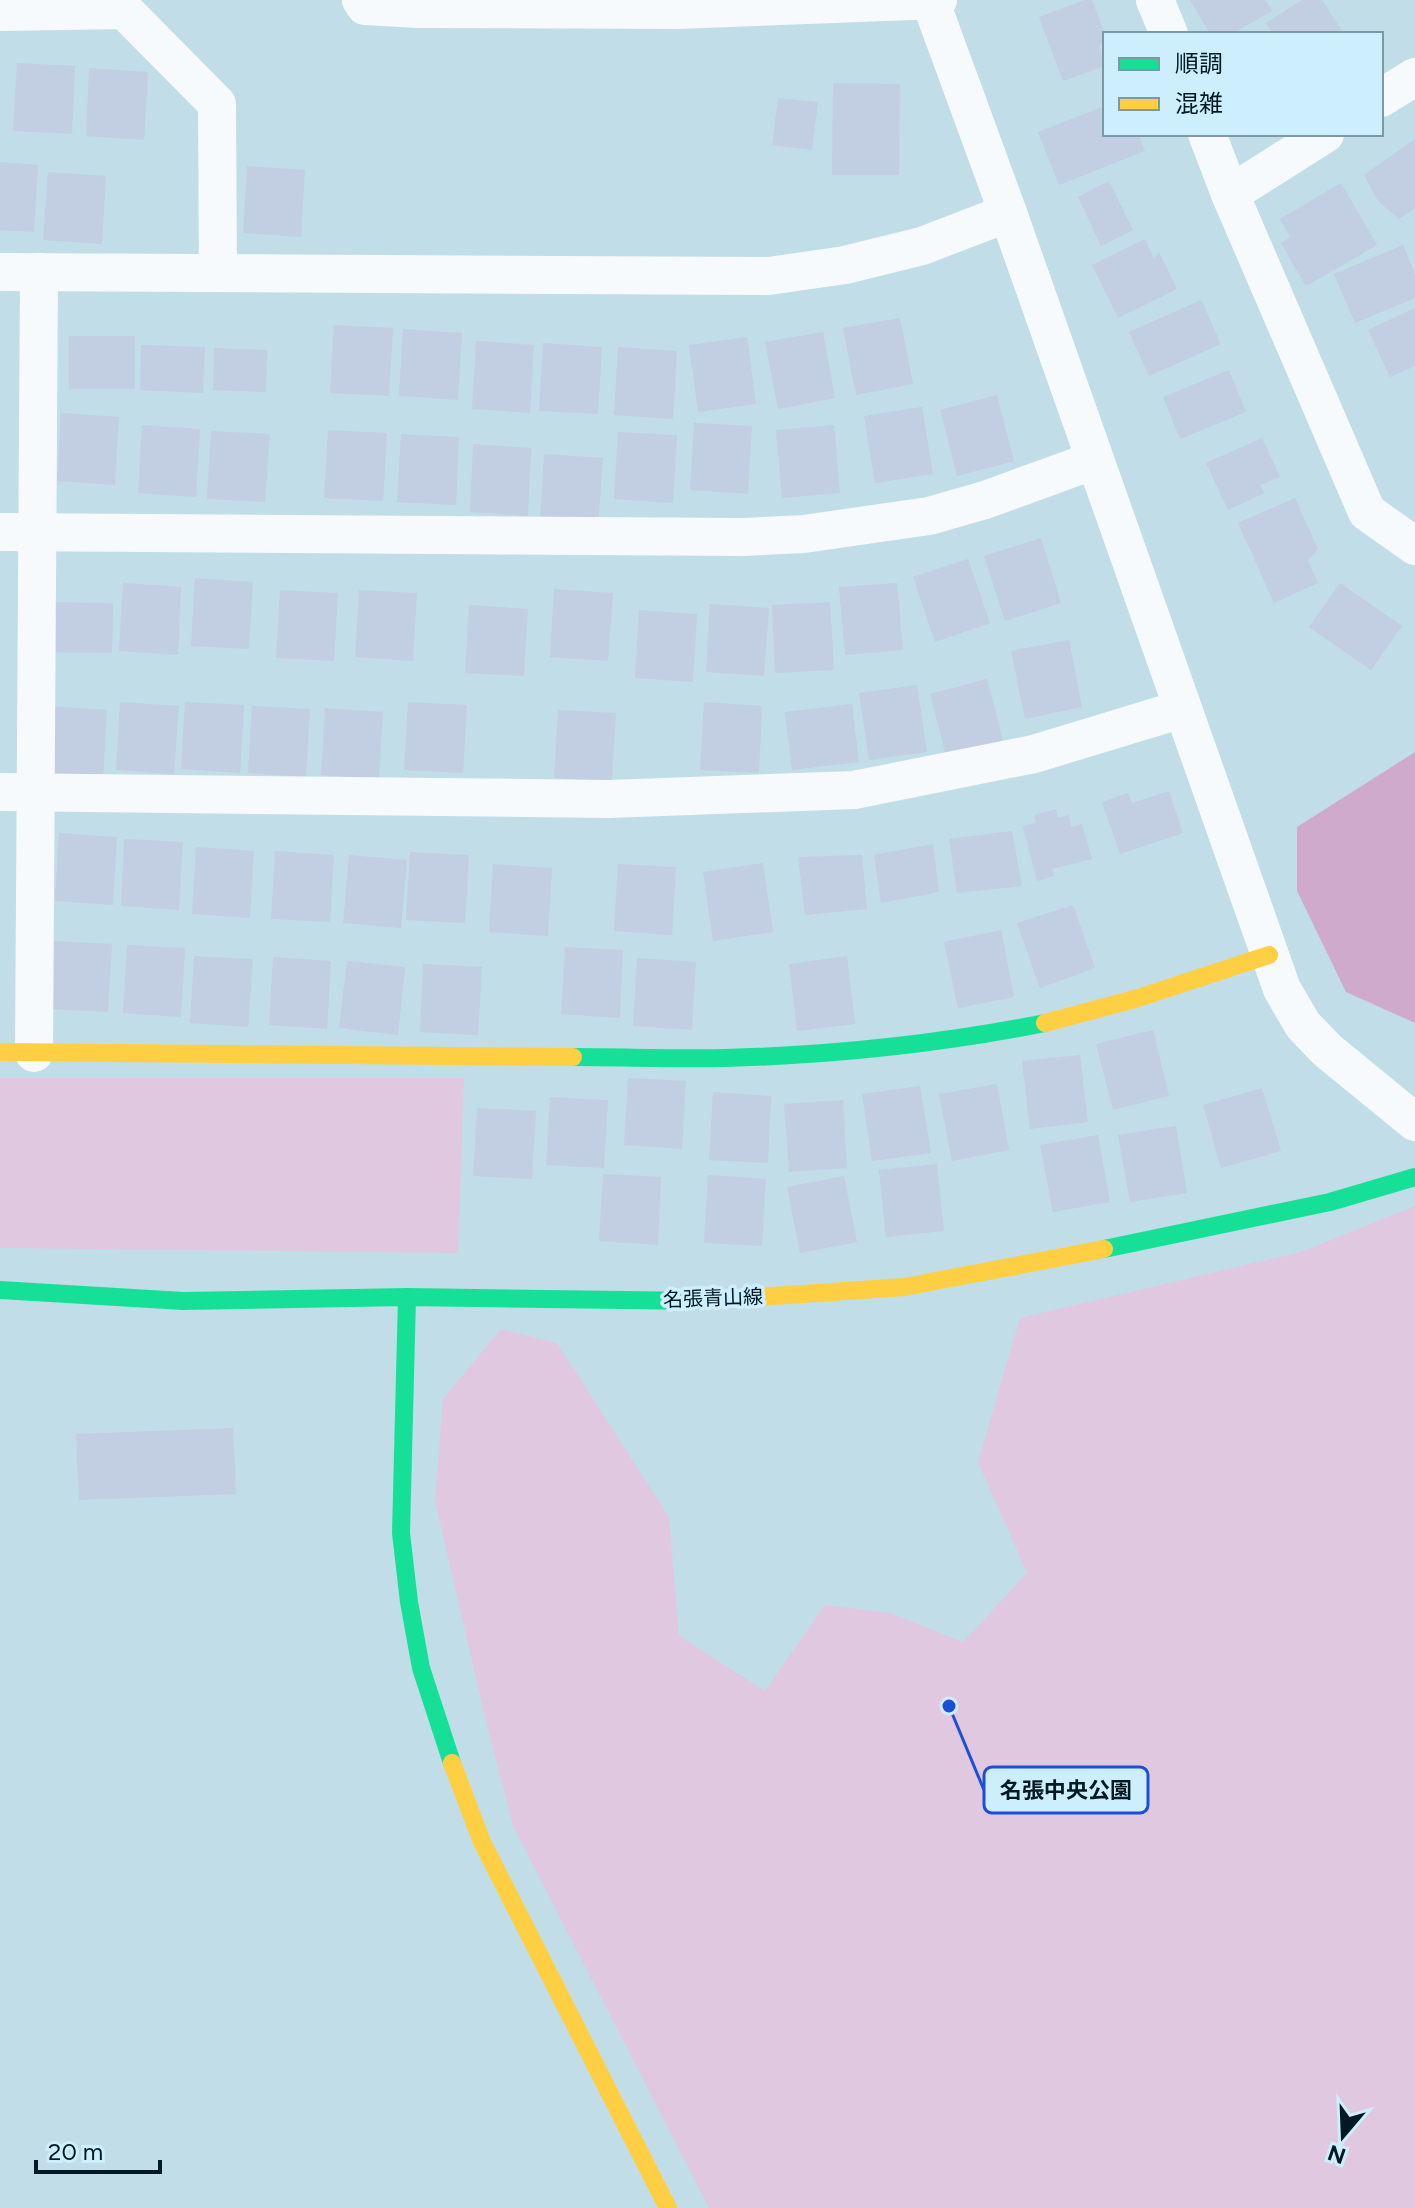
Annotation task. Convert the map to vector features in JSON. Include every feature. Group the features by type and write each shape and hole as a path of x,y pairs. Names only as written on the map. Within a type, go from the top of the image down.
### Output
{"street":[{"path":"361,0 365,6 419,9 933,1 1282,989 1303,1025 1353,1072 1415,1122"},
{"path":"1155,0 1168,32"},
{"path":"0,12 124,10 217,104 218,272"},
{"path":"1383,97 1415,77"},
{"path":"1208,136 1367,512 1415,546"},
{"path":"1230,194 1322,136"},
{"path":"0,272 769,276 845,265 922,246 1008,213"},
{"path":"39,272 37,793 17,1052 724,1058 841,1052 976,1036 1056,1020 1269,955"},
{"path":"0,532 744,537 804,534 929,516 985,500 1095,460"},
{"path":"0,792 609,799 854,790 1034,754 1182,709"},
{"name":"名張青山線","path":"0,1290 183,1301 407,1297 708,1301 904,1287 1024,1266 1330,1202 1415,1177"},
{"path":"407,1297 401,1533 421,1668 458,1782 482,1842 668,2208"}],"shaded area":[{"path":"1415,752 1415,1023 1346,992 1297,891 1297,827"},
{"path":"0,1078 464,1078 458,1253 0,1248"},
{"path":"1415,1206 1415,2208 709,2208 513,1826 435,1501 443,1399 501,1329 557,1343 669,1517 679,1636 765,1691 825,1605 890,1613 963,1642 1027,1573 978,1462 1020,1318 1301,1252"}],"building":[{"path":"1092,0 1104,32 1099,48 1103,67 1063,81 1039,17"},
{"path":"1190,0 1265,0 1272,11 1235,32 1209,32"},
{"path":"1302,0 1322,0 1343,32 1272,32 1266,23"},
{"path":"17,63 75,66 72,134 13,131"},
{"path":"89,68 148,72 144,140 86,136"},
{"path":"833,83 900,84 899,175 832,175"},
{"path":"778,98 818,102 812,150 772,145"},
{"path":"1103,107 1103,136 1139,136 1145,151 1059,185 1038,132"},
{"path":"1415,139 1415,208 1399,219 1378,201 1364,175"},
{"path":"0,162 38,165 34,232 0,230"},
{"path":"247,166 305,170 301,237 243,233"},
{"path":"48,172 106,176 102,244 43,240"},
{"path":"1109,181 1133,230 1101,246 1078,197"},
{"path":"1341,183 1377,245 1306,286 1281,243 1290,237 1280,219"},
{"path":"1145,239 1154,259 1159,252 1177,289 1118,318 1092,265"},
{"path":"1403,245 1415,274 1415,298 1355,323 1334,274"},
{"path":"1201,300 1221,344 1149,376 1129,332"},
{"path":"1415,308 1415,366 1390,377 1368,330"},
{"path":"900,318 913,384 856,395 843,328"},
{"path":"334,325 393,328 389,396 330,393"},
{"path":"403,329 462,333 458,400 399,396"},
{"path":"823,332 835,398 778,409 765,342"},
{"path":"69,336 135,336 135,389 69,389"},
{"path":"747,337 756,404 698,412 689,345"},
{"path":"476,341 534,345 530,413 472,409"},
{"path":"543,343 602,347 598,414 539,411"},
{"path":"141,345 205,347 203,393 140,390"},
{"path":"618,347 677,351 673,419 614,415"},
{"path":"214,348 267,350 266,392 213,390"},
{"path":"1229,370 1246,412 1180,439 1163,397"},
{"path":"997,395 1014,461 957,476 940,410"},
{"path":"922,407 933,474 875,483 864,416"},
{"path":"61,413 119,417 115,485 57,481"},
{"path":"694,423 752,426 748,494 690,490"},
{"path":"142,425 200,429 196,497 138,493"},
{"path":"834,425 840,493 782,498 776,430"},
{"path":"328,430 387,433 383,501 324,498"},
{"path":"211,431 270,434 265,502 207,499"},
{"path":"618,432 677,435 673,503 614,499"},
{"path":"401,434 459,437 456,505 397,502"},
{"path":"1262,438 1280,477 1260,485 1264,493 1228,510 1206,463"},
{"path":"473,444 531,448 528,516 470,512"},
{"path":"544,454 603,458 598,526 540,522"},
{"path":"1295,498 1318,549 1308,561 1318,583 1274,603 1238,523"},
{"path":"1041,538 1061,603 1005,621 984,556"},
{"path":"968,559 990,623 935,642 913,577"},
{"path":"195,578 253,582 249,649 191,646"},
{"path":"123,583 181,587 178,655 119,651"},
{"path":"897,583 903,650 845,655 839,587"},
{"path":"1340,583 1402,626 1371,670 1309,627"},
{"path":"554,589 613,593 608,661 550,657"},
{"path":"280,590 338,593 334,661 276,658"},
{"path":"359,590 417,593 413,661 355,657"},
{"path":"41,602 113,603 112,653 40,652"},
{"path":"830,602 834,670 775,673 772,605"},
{"path":"710,604 769,608 764,676 706,672"},
{"path":"469,605 528,609 524,676 465,673"},
{"path":"639,610 697,614 693,682 635,678"},
{"path":"1069,640 1082,707 1025,719 1011,651"},
{"path":"987,679 1004,745 947,759 930,694"},
{"path":"917,685 927,752 869,760 859,693"},
{"path":"120,702 179,706 174,774 116,770"},
{"path":"185,702 244,705 240,773 181,769"},
{"path":"408,702 467,705 463,773 404,770"},
{"path":"704,702 762,706 759,773 700,770"},
{"path":"852,704 859,762 792,770 785,712"},
{"path":"49,706 107,710 103,778 45,774"},
{"path":"252,706 310,709 306,777 248,773"},
{"path":"325,708 383,712 379,779 321,775"},
{"path":"558,710 616,713 612,781 554,778"},
{"path":"1169,791 1183,833 1120,854 1102,802 1128,793 1132,803"},
{"path":"1056,809 1058,818 1069,815 1071,827 1082,824 1092,859 1052,869 1054,876 1037,881 1023,826 1036,823 1034,815"},
{"path":"1012,831 1022,886 957,893 949,839"},
{"path":"59,833 117,837 113,905 55,901"},
{"path":"124,839 183,842 179,910 121,906"},
{"path":"933,844 939,892 881,903 874,855"},
{"path":"196,847 254,851 250,918 192,914"},
{"path":"275,851 334,855 330,922 271,919"},
{"path":"410,852 469,855 465,923 406,920"},
{"path":"349,855 407,860 401,928 343,923"},
{"path":"862,855 867,909 805,915 798,857"},
{"path":"763,863 773,932 713,941 703,872"},
{"path":"493,864 552,868 548,936 489,932"},
{"path":"618,864 676,867 672,935 614,931"},
{"path":"1073,905 1095,968 1040,988 1017,923"},
{"path":"1001,930 1014,997 958,1008 944,942"},
{"path":"54,941 112,944 108,1012 50,1009"},
{"path":"127,945 185,948 181,1017 123,1013"},
{"path":"565,947 623,950 620,1018 561,1014"},
{"path":"194,956 253,959 248,1027 190,1023"},
{"path":"847,956 855,1024 797,1031 789,964"},
{"path":"273,957 331,961 327,1029 269,1025"},
{"path":"637,958 696,962 692,1030 633,1026"},
{"path":"347,961 405,967 398,1035 339,1028"},
{"path":"423,964 482,967 478,1035 420,1032"},
{"path":"1153,1030 1169,1096 1113,1110 1096,1044"},
{"path":"1080,1055 1088,1122 1030,1129 1022,1061"},
{"path":"628,1078 686,1081 682,1149 624,1145"},
{"path":"997,1084 1009,1150 952,1161 939,1094"},
{"path":"920,1086 931,1153 872,1161 862,1094"},
{"path":"1262,1088 1281,1151 1221,1168 1203,1105"},
{"path":"713,1092 771,1096 768,1163 709,1160"},
{"path":"550,1097 608,1100 604,1168 546,1165"},
{"path":"843,1100 847,1168 789,1172 784,1104"},
{"path":"477,1108 536,1111 532,1179 473,1176"},
{"path":"1176,1126 1187,1193 1130,1202 1118,1135"},
{"path":"1098,1135 1110,1202 1053,1212 1040,1145"},
{"path":"937,1164 944,1231 886,1237 879,1170"},
{"path":"603,1174 661,1177 658,1245 599,1241"},
{"path":"708,1175 766,1179 762,1246 704,1243"},
{"path":"844,1176 857,1242 800,1253 787,1187"},
{"path":"233,1428 236,1494 79,1500 76,1434"}],"traffic: fast":[{"path":"573,1057 706,1058 805,1054 926,1043 1045,1023"},
{"path":"1104,1249 1330,1202 1415,1177"},
{"path":"0,1290 183,1301 407,1297 700,1301"},
{"path":"407,1297 401,1533 421,1668 452,1763"}],"traffic: slow":[{"path":"1045,1023 1135,999 1269,955"},
{"path":"0,1052 573,1057"},
{"path":"700,1301 904,1287 1104,1249"},
{"path":"452,1763 482,1842 668,2208"}],"place":[{"name":"名張中央公園","path":"949,1706"}]}
